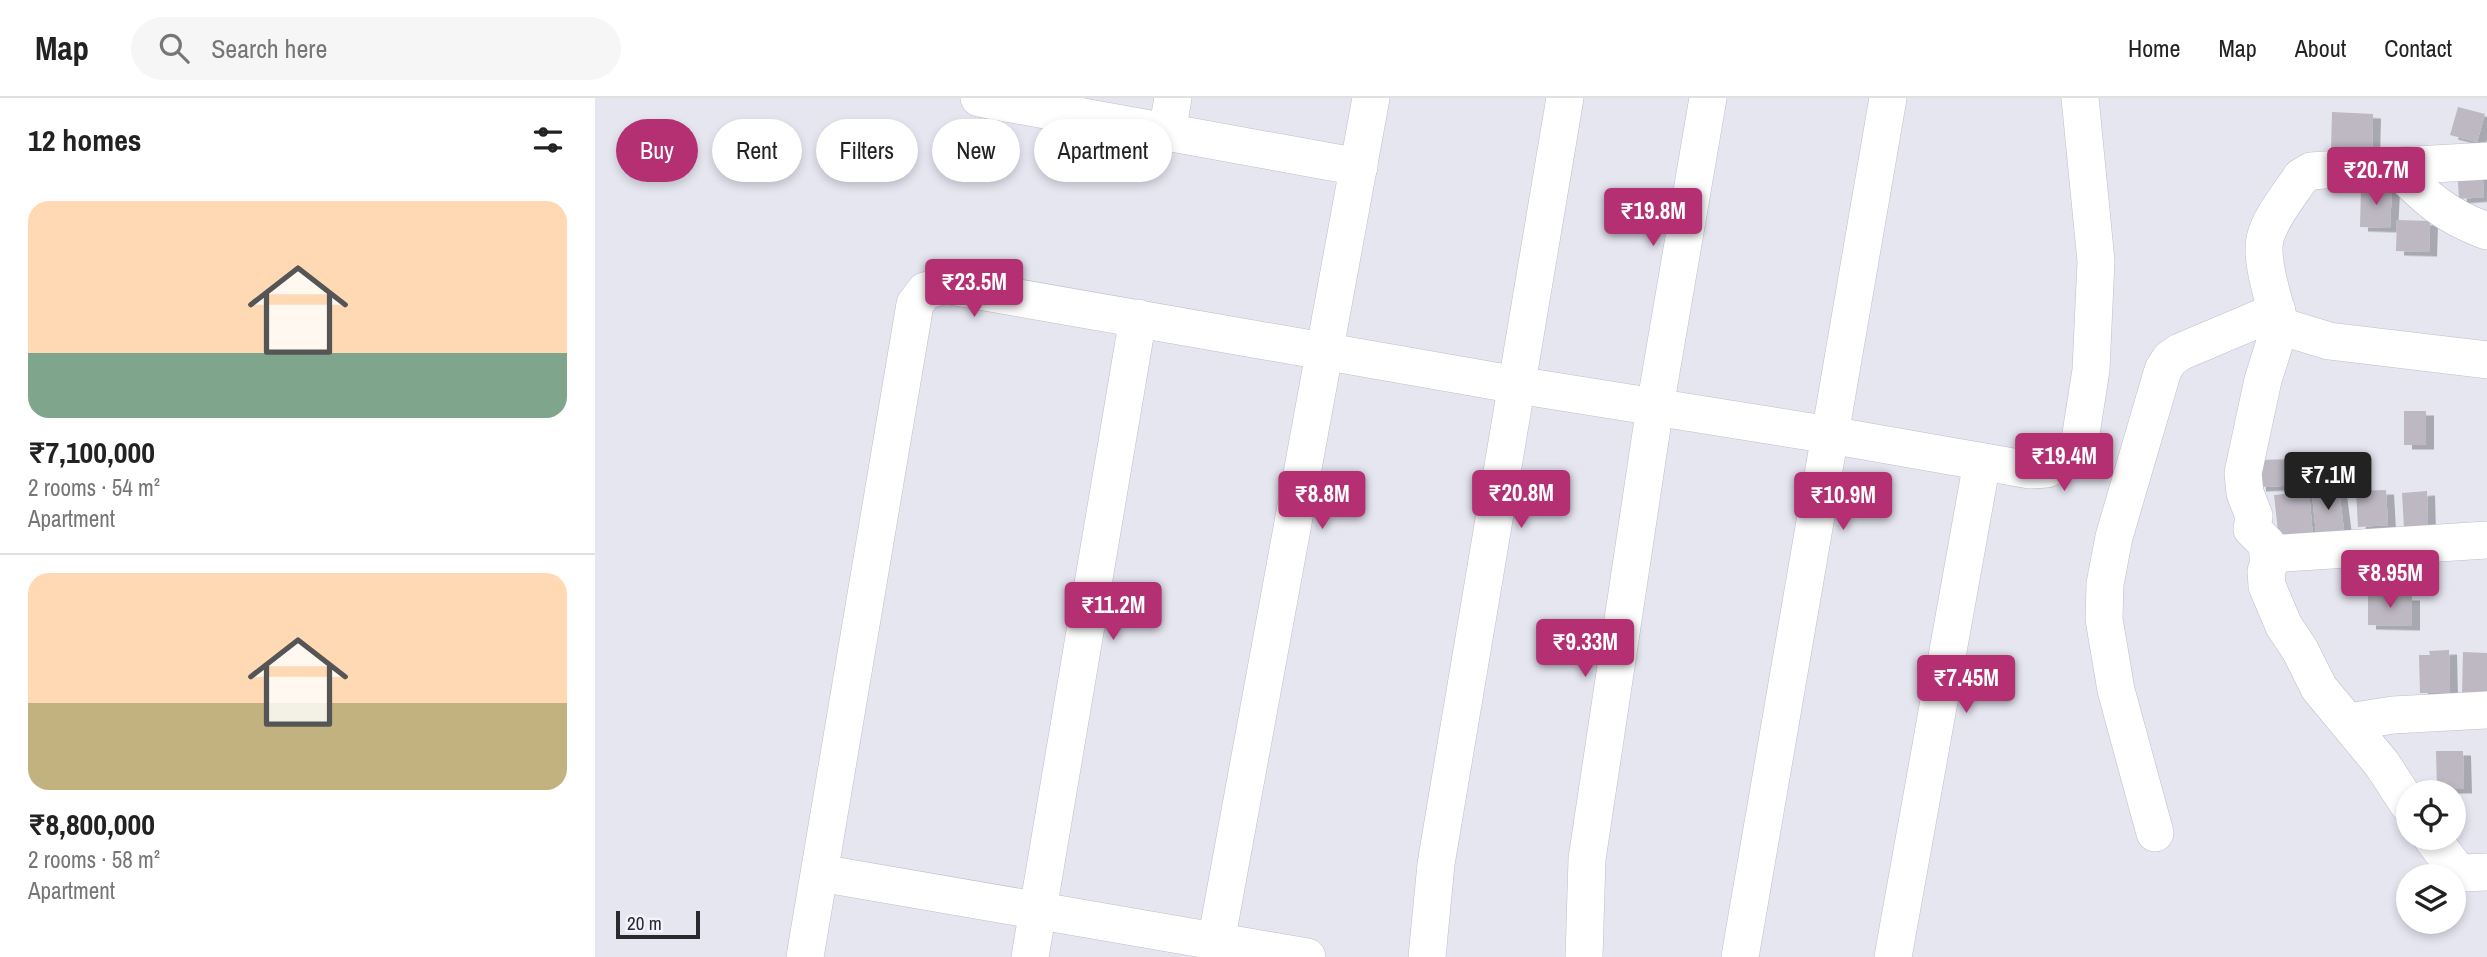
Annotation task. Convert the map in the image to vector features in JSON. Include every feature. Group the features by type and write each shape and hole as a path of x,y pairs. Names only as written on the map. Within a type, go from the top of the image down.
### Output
{"street":[{"path":"982,98 1170,115 1359,167"},
{"path":"1216,950 1371,98"},
{"path":"1427,957 1436,864 1565,98"},
{"path":"1584,957 1587,859 1655,407 1708,98"},
{"path":"1740,957 1888,98"},
{"path":"805,957 915,304 925,291 945,285 1517,385 2030,470 2047,469 2067,460 2080,440 2091,370 2096,261 2080,98"},
{"path":"2396,786 2349,722 2319,688 2274,607 2267,586 2267,544 2252,530 2254,516 2245,493 2243,473 2279,318 2266,266 2265,237 2301,177 2311,171 2487,161"},
{"path":"2396,167 2434,205 2487,231"},
{"path":"1030,957 1138,318"},
{"path":"2155,833 2116,690 2103,619 2105,584 2114,537 2163,370 2170,359 2234,328 2279,318 2329,341 2487,360"},
{"path":"1893,957 1982,462"},
{"path":"2269,554 2487,540"},
{"path":"2349,722 2393,715 2487,710"},
{"path":"2441,850 2458,871 2487,872"},
{"path":"820,873 1039,911 1216,950 1307,957"}],"building":[{"path":"2458,107 2485,114 2477,142 2450,135"},
{"path":"2332,112 2373,114 2372,153 2331,151"},
{"path":"2482,166 2484,197 2459,199 2457,168"},
{"path":"2361,187 2392,188 2390,228 2360,227"},
{"path":"2397,220 2430,221 2429,252 2396,251"},
{"path":"2404,411 2426,411 2426,445 2404,445"},
{"path":"2300,459 2302,485 2258,487 2257,460"},
{"path":"2386,490 2388,525 2358,527 2356,491"},
{"path":"2339,491 2344,530 2316,533 2312,494"},
{"path":"2427,491 2428,526 2404,528 2402,493"},
{"path":"2309,492 2313,537 2279,540 2274,495"},
{"path":"2368,595 2412,596 2412,626 2368,625"},
{"path":"2449,650 2450,693 2420,693 2419,655 2430,655 2429,651"},
{"path":"2463,652 2487,653 2487,695 2462,694"},
{"path":"2436,751 2463,751 2464,780 2437,780"}]}
